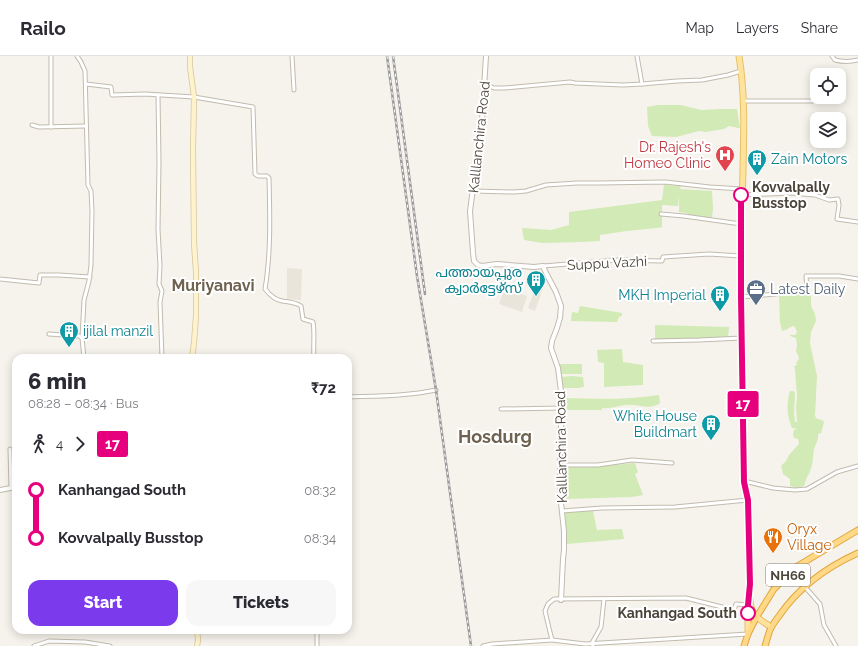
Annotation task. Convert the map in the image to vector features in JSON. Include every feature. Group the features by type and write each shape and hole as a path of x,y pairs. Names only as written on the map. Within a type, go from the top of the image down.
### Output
{"highway":[{"name":"NH66","path":"744,646 756,618 774,588 796,567 858,530"},
{"name":"NH66","path":"765,646 771,628 787,605 805,586 831,567 858,553"}],"main road":[{"path":"190,56 194,97 194,243 196,272 196,316 193,354"},
{"path":"739,56 744,100 741,195 741,297 744,481 748,500 750,604 756,618 771,628"},
{"path":"748,634 750,584"},
{"path":"197,634 197,646"}],"street":[{"path":"51,56 51,126"},
{"path":"76,56 81,62 85,71 88,185 91,191 92,211 90,277 84,300 82,338 84,354"},
{"path":"292,56 294,90"},
{"name":"Kalllanchira Road","path":"486,56 482,121 474,191 470,211 474,261 478,265 482,266 497,264 534,267 543,266 561,306 560,318 551,348 558,368 562,399 560,465 564,550 561,600"},
{"path":"637,56 642,84"},
{"path":"832,56 835,60 840,61 850,62 858,60"},
{"path":"485,84 494,88 570,82 642,84 702,80 741,71"},
{"path":"86,84 111,87 112,95 194,97 253,107 255,174 258,176 267,176 269,178 269,268 265,289 269,294 280,301 286,301 301,306 303,319 313,322 314,354"},
{"path":"158,95 158,229 160,266 159,284 162,292 160,302 162,354"},
{"path":"744,100 810,101"},
{"path":"32,125 39,127 86,126"},
{"path":"474,191 514,192 526,191 546,185 577,183 665,182 742,189"},
{"path":"741,195 791,192 815,195 829,200 838,199 839,205 837,219 858,222"},
{"path":"661,214 741,224"},
{"name":"Suppu Vazhi","path":"543,266 618,260 662,261 663,257 709,254 741,256"},
{"path":"0,279 39,282 40,275 90,277"},
{"path":"741,297 807,289 806,276 839,276 858,279"},
{"path":"49,334 79,336 82,338"},
{"path":"653,341 742,338"},
{"path":"352,397 397,395 436,390"},
{"path":"501,409 562,408"},
{"path":"10,449 12,468"},
{"path":"560,465 598,465 632,460 672,463"},
{"path":"744,481 773,488 796,490 807,489 837,472 858,466"},
{"path":"0,490 12,488"},
{"path":"562,511 602,508 675,507 748,500"},
{"path":"805,586 820,604 824,625 836,646"},
{"path":"552,640 545,611 548,604 554,599 686,598 734,610 736,604 748,605"},
{"path":"592,645 601,627 604,599"},
{"path":"317,634 317,646"},
{"path":"483,646 552,640 592,645 748,634"},
{"path":"34,646 49,641 85,642 110,646"}],"shaded area":[{"path":"287,268 302,269 301,300 287,299"},
{"name":"പത്തായപ്പുര ക്വാർട്ടേഴ്സ്","path":"537,283 544,285 535,311 528,308"},
{"path":"505,288 527,296 522,312 499,304"}],"green space":[{"path":"658,105 681,105 701,110 737,109 740,128 729,126 724,129 705,132 699,131 676,137 652,136 648,126 647,107"},
{"path":"664,185 681,186 680,189 712,191 712,217 710,219 679,212 679,196 678,206 662,205 662,227 600,235 600,241 542,243 524,240 522,228 551,230 569,225 569,212 662,200"},
{"path":"808,290 811,296 811,306 815,314 816,321 811,332 810,343 817,376 815,416 817,419 824,422 821,433 818,434 810,472 804,486 796,488 790,486 790,479 783,474 781,466 799,444 798,439 794,438 794,430 797,429 792,428 788,410 790,391 793,391 795,393 795,422 797,422 797,396 794,366 797,365 796,363 799,359 796,351 796,338 790,335 795,335 797,332 793,326 782,331 780,322 779,296"},
{"path":"580,306 622,313 622,316 619,317 617,322 571,321 572,312 578,313"},
{"path":"655,325 729,327 728,338 655,340"},
{"path":"622,349 623,362 643,365 643,385 604,387 604,363 598,362 597,350"},
{"path":"560,364 582,364 582,374 560,374"},
{"path":"560,377 583,377 584,387 562,388"},
{"path":"659,395 660,403 656,405 648,407 622,405 602,408 602,410 566,410 564,398 600,399"},
{"path":"635,463 638,472 635,474 643,495 632,497 565,499 564,467 594,467"},
{"path":"593,511 597,530 622,529 624,539 567,544 565,512"}],"railway":[{"path":"387,56 417,276 436,390 471,646"},
{"path":"393,56 425,294"}],"bus line":[{"name":"17","path":"741,195 744,482 748,500 750,584 748,613"}],"place":[{"name":"Dr. Rajesh's Homeo Clinic","path":"725,172"},
{"name":"Zain Motors","path":"757,176"},
{"name":"Kovvalpally Busstop","path":"741,195"},
{"name":"പത്തായപ്പുര ക്വാർട്ടേഴ്സ്","path":"536,297"},
{"name":"Latest Daily","path":"756,306"},
{"name":"MKH Imperial","path":"720,312"},
{"name":"ijilal manzil","path":"69,348"},
{"name":"White House Buildmart","path":"711,441"},
{"name":"Oryx Village","path":"773,554"},
{"name":"Kanhangad South","path":"748,613"}],"district":[{"name":"Muriyanavi","path":"213,285"},
{"name":"Hosdurg","path":"495,436"}]}
